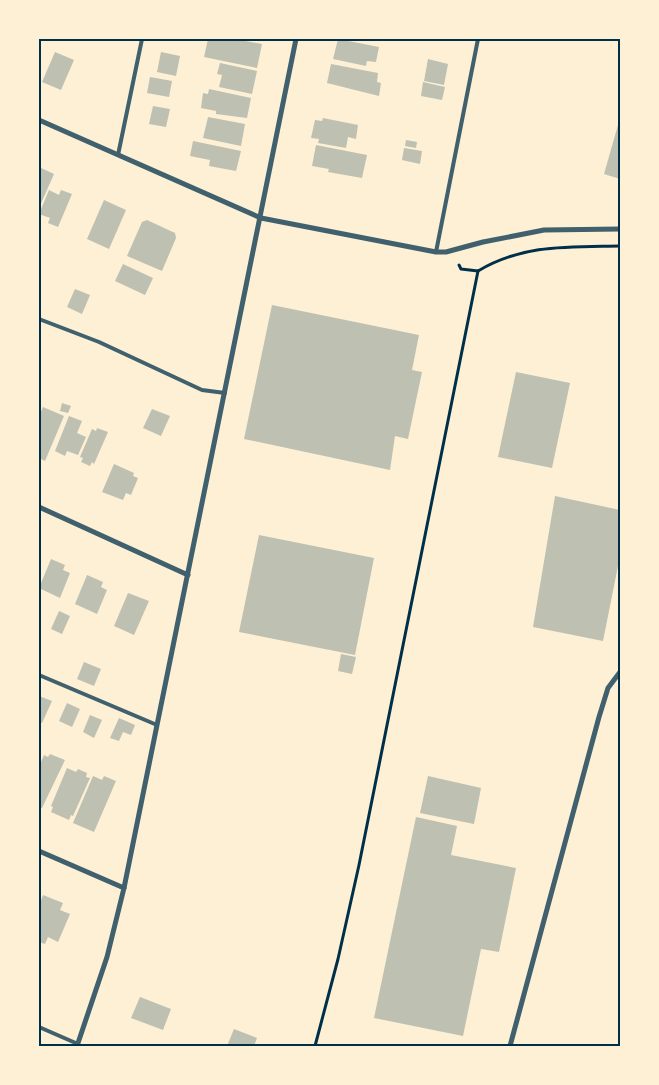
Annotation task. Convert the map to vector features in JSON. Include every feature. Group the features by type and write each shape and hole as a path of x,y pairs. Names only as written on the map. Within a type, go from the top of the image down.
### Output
{"street":[{"path":"78,1045 107,957 124,888 296,39"},
{"path":"39,120 261,218 436,252 446,252 483,242 544,230 620,229"},
{"path":"39,507 188,575"},
{"path":"510,1046 599,717 608,688 620,672"},
{"path":"39,851 124,888"}],"lane":[{"path":"118,155 142,39"},
{"path":"436,252 478,39"},
{"path":"39,319 99,342 202,390 225,393"},
{"path":"39,675 157,725"},
{"path":"39,1027 78,1045"}],"path":[{"path":"459,265 461,269 478,271 499,258 550,247 620,246"},
{"path":"315,1046 338,959 358,865 478,271"}],"building":[{"path":"208,39 235,39 262,44 257,68 204,57"},
{"path":"338,39 379,47 376,62 367,61 366,66 333,59"},
{"path":"55,52 74,60 61,90 42,82"},
{"path":"161,52 180,56 176,76 157,72"},
{"path":"428,59 448,64 444,85 424,81"},
{"path":"220,63 257,71 252,94 219,87 222,75 217,74"},
{"path":"331,64 378,73 377,82 381,83 379,96 327,83"},
{"path":"150,77 172,81 169,97 147,93"},
{"path":"423,82 445,87 442,100 421,96"},
{"path":"209,89 251,98 247,118 216,114 216,111 201,108 203,93 208,94"},
{"path":"153,106 170,109 166,127 149,124"},
{"path":"208,117 245,124 241,146 203,138"},
{"path":"323,118 358,125 356,139 348,137 346,148 318,143 319,139 311,138 315,120 322,121"},
{"path":"620,118 620,179 604,174"},
{"path":"406,140 417,142 416,148 405,146"},
{"path":"193,141 241,151 236,171 209,166 210,160 190,156"},
{"path":"316,145 367,155 362,178 328,172 329,169 312,166"},
{"path":"404,148 422,151 420,164 402,160"},
{"path":"39,167 54,174 39,208"},
{"path":"49,190 59,195 61,190 72,194 58,227 48,223 50,218 39,214"},
{"path":"104,200 126,210 109,249 87,239"},
{"path":"147,220 175,233 176,238 162,271 127,256 142,222"},
{"path":"123,264 153,278 145,295 115,281"},
{"path":"75,289 90,295 82,314 67,307"},
{"path":"272,305 419,335 412,370 422,372 408,439 395,436 390,470 244,439"},
{"path":"516,372 570,383 552,468 498,457"},
{"path":"62,403 71,406 68,413 60,411"},
{"path":"43,407 64,416 45,461 39,458 39,416"},
{"path":"152,409 170,416 161,436 143,428"},
{"path":"69,416 82,421 77,433 86,437 78,455 67,451 65,456 55,451"},
{"path":"97,428 108,432 94,464 92,462 90,466 81,462 83,458 80,457 92,429 96,431"},
{"path":"114,464 134,473 133,476 138,478 131,495 126,493 123,500 102,492"},
{"path":"555,496 620,510 620,556 603,641 533,627"},
{"path":"259,535 374,558 355,655 239,632"},
{"path":"51,559 65,565 63,570 70,573 60,598 39,588"},
{"path":"87,575 103,582 101,587 107,590 97,614 75,604"},
{"path":"128,593 149,601 134,635 114,626"},
{"path":"59,611 70,616 62,634 51,629"},
{"path":"341,654 356,657 352,674 338,671"},
{"path":"84,662 101,669 94,686 77,679"},
{"path":"39,696 52,701 42,723 39,722"},
{"path":"67,703 80,709 72,727 59,721"},
{"path":"90,715 102,720 94,738 83,732"},
{"path":"119,718 135,725 131,735 123,732 119,741 110,738"},
{"path":"50,754 65,760 42,808 39,807 39,767 44,755 48,757"},
{"path":"67,768 76,772 78,769 87,773 86,777 90,778 73,816 71,815 69,820 51,812 53,807 51,806"},
{"path":"93,776 102,780 104,776 116,781 94,832 73,823"},
{"path":"428,776 481,788 474,824 420,813"},
{"path":"416,817 457,826 451,855 516,868 499,952 481,949 463,1036 374,1018"},
{"path":"43,895 63,903 60,910 70,914 58,942 48,937 45,944 39,942 39,906"},
{"path":"140,997 171,1009 163,1030 131,1018"},
{"path":"234,1029 257,1038 254,1046 227,1046"}]}
